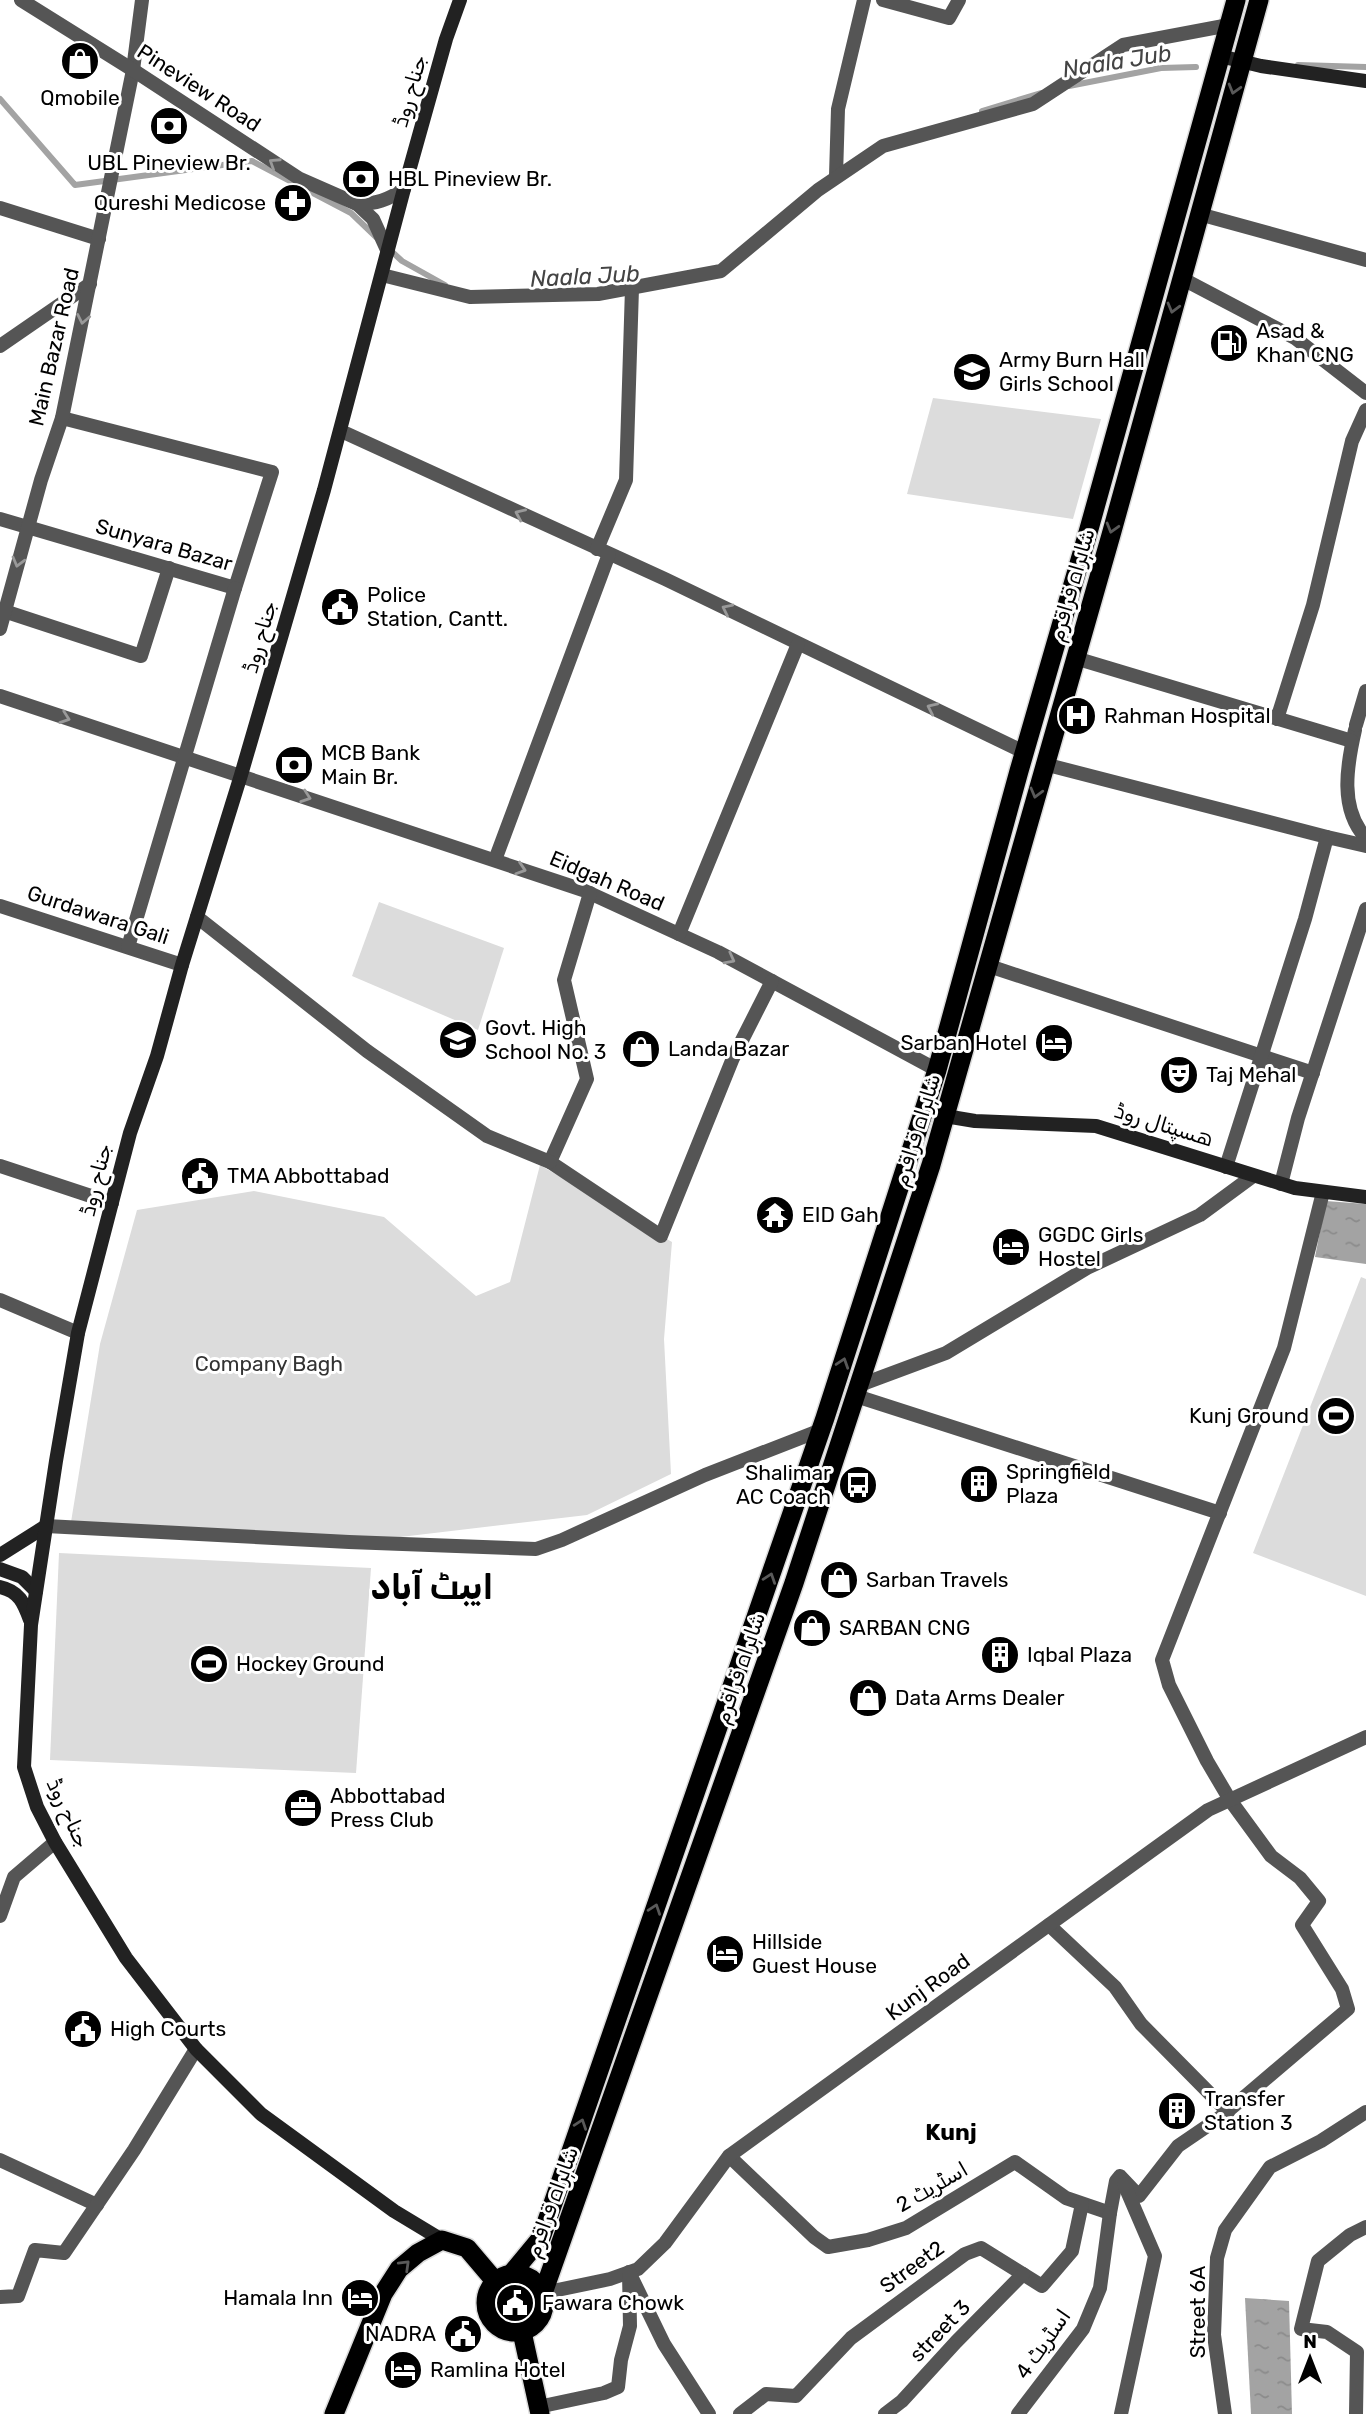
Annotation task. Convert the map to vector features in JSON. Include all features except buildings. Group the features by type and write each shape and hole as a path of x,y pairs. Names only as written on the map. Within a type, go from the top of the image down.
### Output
{"highway":[{"name":"شاہراہ قراقرم","path":"442,2240 467,2248 504,2277 522,2274 539,2284 545,2303 538,2322 522,2332 503,2330 489,2317 486,2298 504,2277 541,2238 821,1430 937,1070 1236,0"},
{"name":"شاہراہ قراقرم","path":"543,2293 756,1691 858,1390 945,1116 1259,0"},
{"path":"334,2414 383,2294 399,2269 418,2253 442,2240"},
{"path":"522,2332 539,2410"}],"main road":[{"name":"جناح روڈ","path":"442,2240 394,2211 261,2114 196,2049 126,1958 55,1842 37,1807 24,1767 31,1625 79,1333 130,1133 158,1056 182,965 241,775 341,431 446,39 460,0"},
{"path":"1220,56 1326,77 1366,81"},
{"name":"ھسپتال روڈ","path":"945,1116 975,1121 1096,1126 1281,1184 1366,1198"},
{"path":"0,1555 46,1526"},
{"path":"0,1569 22,1577 36,1591"},
{"path":"0,1587 22,1598 31,1625"}],"street":[{"name":"Pineview Road","path":"22,0 300,179 357,204"},
{"name":"Main Bazar Road","path":"0,629 41,480 62,418 133,69 142,0"},
{"path":"836,176 838,109 864,0"},
{"path":"883,0 949,18 959,0"},
{"path":"382,275 470,298 598,294 721,271 836,176 883,145 1033,104 1123,45 1229,25"},
{"path":"357,204 375,204 390,199 404,189"},
{"path":"357,204 373,219 388,252"},
{"path":"0,208 99,239"},
{"path":"1199,214 1366,260"},
{"path":"1181,278 1295,338 1366,393"},
{"path":"0,346 90,284"},
{"path":"495,860 626,480 632,288"},
{"path":"1278,719 1313,605 1353,441 1366,410"},
{"name":"Sunyara Bazar","path":"0,519 235,588 272,472 62,418"},
{"path":"341,431 1024,752"},
{"path":"4,611 141,656 169,568"},
{"path":"128,947 235,588"},
{"path":"679,934 797,644"},
{"path":"1075,658 1353,741"},
{"path":"1366,691 1356,725 1347,779 1349,803 1355,824 1366,838"},
{"path":"0,696 185,759 241,775"},
{"path":"1044,764 1366,846"},
{"name":"Eidgah Road","path":"241,775 590,893 772,981 937,1070"},
{"path":"1226,1167 1305,919 1327,837"},
{"path":"550,1162 587,1079 564,981 590,893"},
{"name":"Gurdawara Gali","path":"0,906 182,965"},
{"path":"1281,1184 1298,1118 1366,909"},
{"path":"197,917 367,1051 486,1136 550,1162 661,1236 733,1058 772,981"},
{"path":"989,966 1313,1073"},
{"path":"0,1166 112,1203"},
{"path":"858,1390 946,1353 1087,1268 1200,1215 1253,1175"},
{"path":"1120,2176 1139,2196 1178,2146 1228,2112 1348,2009 1342,1989 1302,1925 1319,1901 1300,1878 1271,1856 1230,1800 1169,1685 1162,1660 1284,1349 1324,1192"},
{"path":"0,1300 79,1333"},
{"path":"858,1390 1220,1513"},
{"path":"46,1526 536,1549 562,1540 705,1475 821,1430"},
{"name":"Kunj Road","path":"543,2293 610,2279 638,2269 665,2244 729,2156 1208,1810 1366,1737"},
{"path":"0,1916 14,1877 55,1842"},
{"path":"1049,1925 1115,1987 1141,2024 1228,2112"},
{"path":"0,2297 18,2296 34,2250 64,2253 134,2150 196,2049"},
{"name":"Street 6A","path":"1225,2414 1214,2335 1217,2258 1225,2230 1270,2167 1321,2141 1366,2112"},
{"name":"اسٹریٹ 2","path":"729,2156 814,2237 828,2247 868,2240 906,2228 1015,2162 1066,2198 1110,2213"},
{"path":"0,2160 97,2205"},
{"path":"1110,2213 1116,2181 1120,2176"},
{"path":"1120,2176 1155,2256 1121,2414"},
{"name":"Street2","path":"740,2414 766,2394 796,2396 851,2338 965,2254 981,2248 1042,2286 1072,2251 1082,2204"},
{"name":"اسٹریٹ 4","path":"1018,2414 1083,2329 1100,2288 1110,2213"},
{"path":"1356,2414 1357,2352 1327,2332 1301,2329 1318,2261 1350,2235 1366,2227"},
{"path":"539,2410 618,2387 621,2360 630,2326 629,2272"},
{"path":"629,2272 664,2344 709,2414"},
{"name":"street 3","path":"885,2414 902,2401 1023,2274"}],"green space":[{"path":"933,398 1101,419 1073,519 907,494"},
{"path":"379,902 504,948 478,1030 352,976"},
{"name":"Company Bagh","path":"540,1165 672,1242 664,1339 671,1474 587,1515 392,1538 71,1522 100,1344 137,1210 254,1191 384,1217 476,1296 510,1282"},
{"name":"Kunj Ground","path":"1361,1277 1366,1279 1366,1596 1253,1553"},
{"name":"Hockey Ground","path":"59,1553 371,1568 356,1773 50,1760"}],"water":[{"path":"1326,1201 1366,1204 1366,1264 1315,1257"},
{"path":"1245,2298 1289,2301 1292,2414 1251,2414"}],"waterway":[{"name":"Naala Jub","path":"1298,65 1366,67"},
{"name":"Naala Jub","path":"1069,86 1161,68 1196,67"},
{"name":"Naala Jub","path":"982,111 1041,93"},
{"name":"Naala Jub","path":"0,99 75,185 252,161 351,213 376,237"},
{"name":"Naala Jub","path":"389,249 402,261 445,285"}],"place":[{"name":"Qmobile","path":"80,61"},
{"name":"UBL Pineview Br.","path":"169,126"},
{"name":"HBL Pineview Br.","path":"361,179"},
{"name":"Qureshi Medicose","path":"293,203"},
{"name":"Asad & Khan CNG","path":"1229,343"},
{"name":"Army Burn Hall Girls School","path":"972,372"},
{"name":"Police Station, Cantt.","path":"340,607"},
{"name":"Rahman Hospital","path":"1077,716"},
{"name":"MCB Bank Main Br.","path":"294,765"},
{"name":"Govt. High School No. 3","path":"458,1040"},
{"name":"Sarban Hotel","path":"1054,1043"},
{"name":"Landa Bazar","path":"641,1049"},
{"name":"Taj Mehal","path":"1179,1075"},
{"name":"TMA Abbottabad","path":"200,1176"},
{"name":"EID Gah","path":"775,1215"},
{"name":"GGDC Girls Hostel","path":"1011,1247"},
{"name":"Kunj Ground","path":"1336,1416"},
{"name":"Springfield Plaza","path":"979,1484"},
{"name":"Shalimar AC Coach","path":"858,1485"},
{"name":"Sarban Travels","path":"839,1580"},
{"name":"SARBAN CNG","path":"812,1628"},
{"name":"Iqbal Plaza","path":"1000,1655"},
{"name":"Hockey Ground","path":"209,1664"},
{"name":"Data Arms Dealer","path":"868,1698"},
{"name":"Abbottabad Press Club","path":"303,1808"},
{"name":"Hillside Guest House","path":"725,1954"},
{"name":"High Courts","path":"83,2029"},
{"name":"Transfer Station 3","path":"1177,2111"},
{"name":"Hamala Inn","path":"360,2298"},
{"name":"Fawara Chowk","path":"515,2303"},
{"name":"NADRA","path":"463,2334"},
{"name":"Ramlina Hotel","path":"403,2370"}],"district":[{"name":"ایبٹ آباد","path":"432,1587"},
{"name":"Kunj","path":"951,2132"}]}
